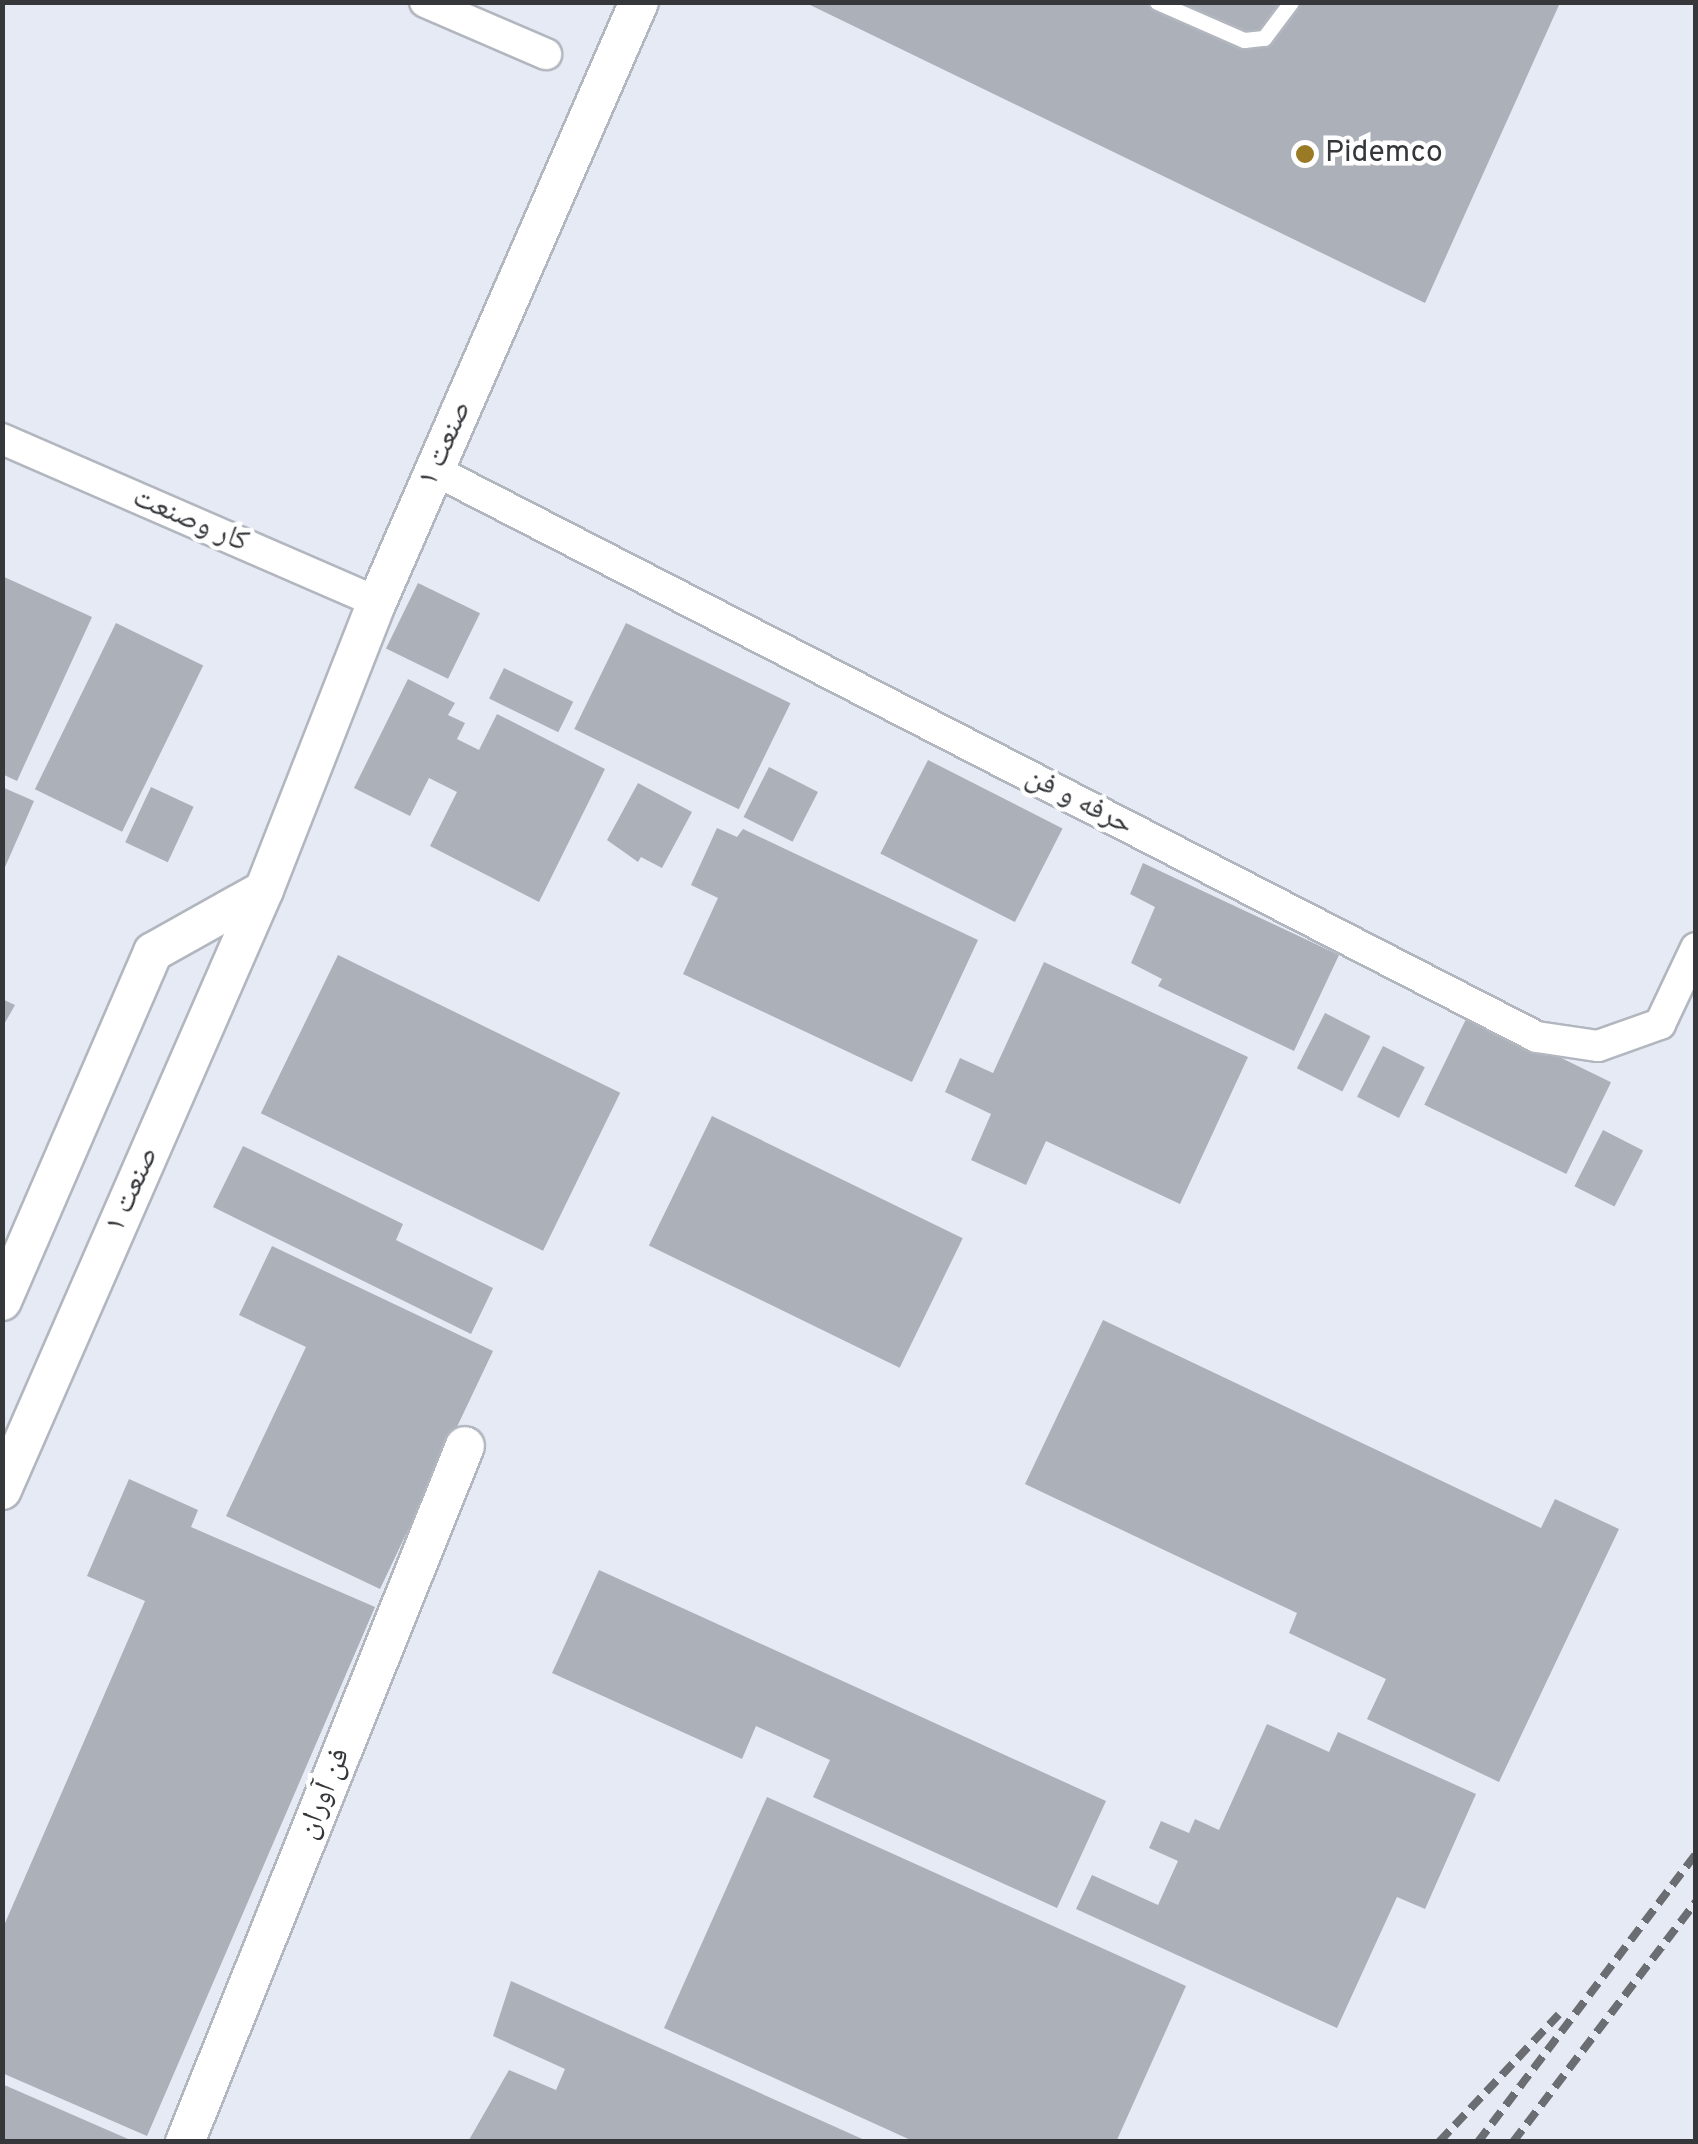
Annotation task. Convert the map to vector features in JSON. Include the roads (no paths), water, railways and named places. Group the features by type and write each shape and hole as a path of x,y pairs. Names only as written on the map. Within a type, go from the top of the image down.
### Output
{"street":[{"path":"425,2 546,54"},
{"name":"صنعت ۱","path":"2,1490 264,890 378,602 639,2"},
{"name":"کار وصنعت","path":"2,440 378,602"},
{"name":"حرفه و فن","path":"434,470 1537,1037 1598,1046 1660,1024 1696,948"},
{"path":"2,1301 154,952 264,890"},
{"name":"فن آوران","path":"185,2142 466,1446"}],"lane":[{"path":"1157,2 1244,40 1264,38 1291,2"}],"railway":[{"path":"1478,2142 1696,1854"},
{"path":"1513,2142 1696,1902"},
{"path":"1439,2142 1559,2014"}],"place":[{"name":"Pidemco","path":"1305,154"}]}
